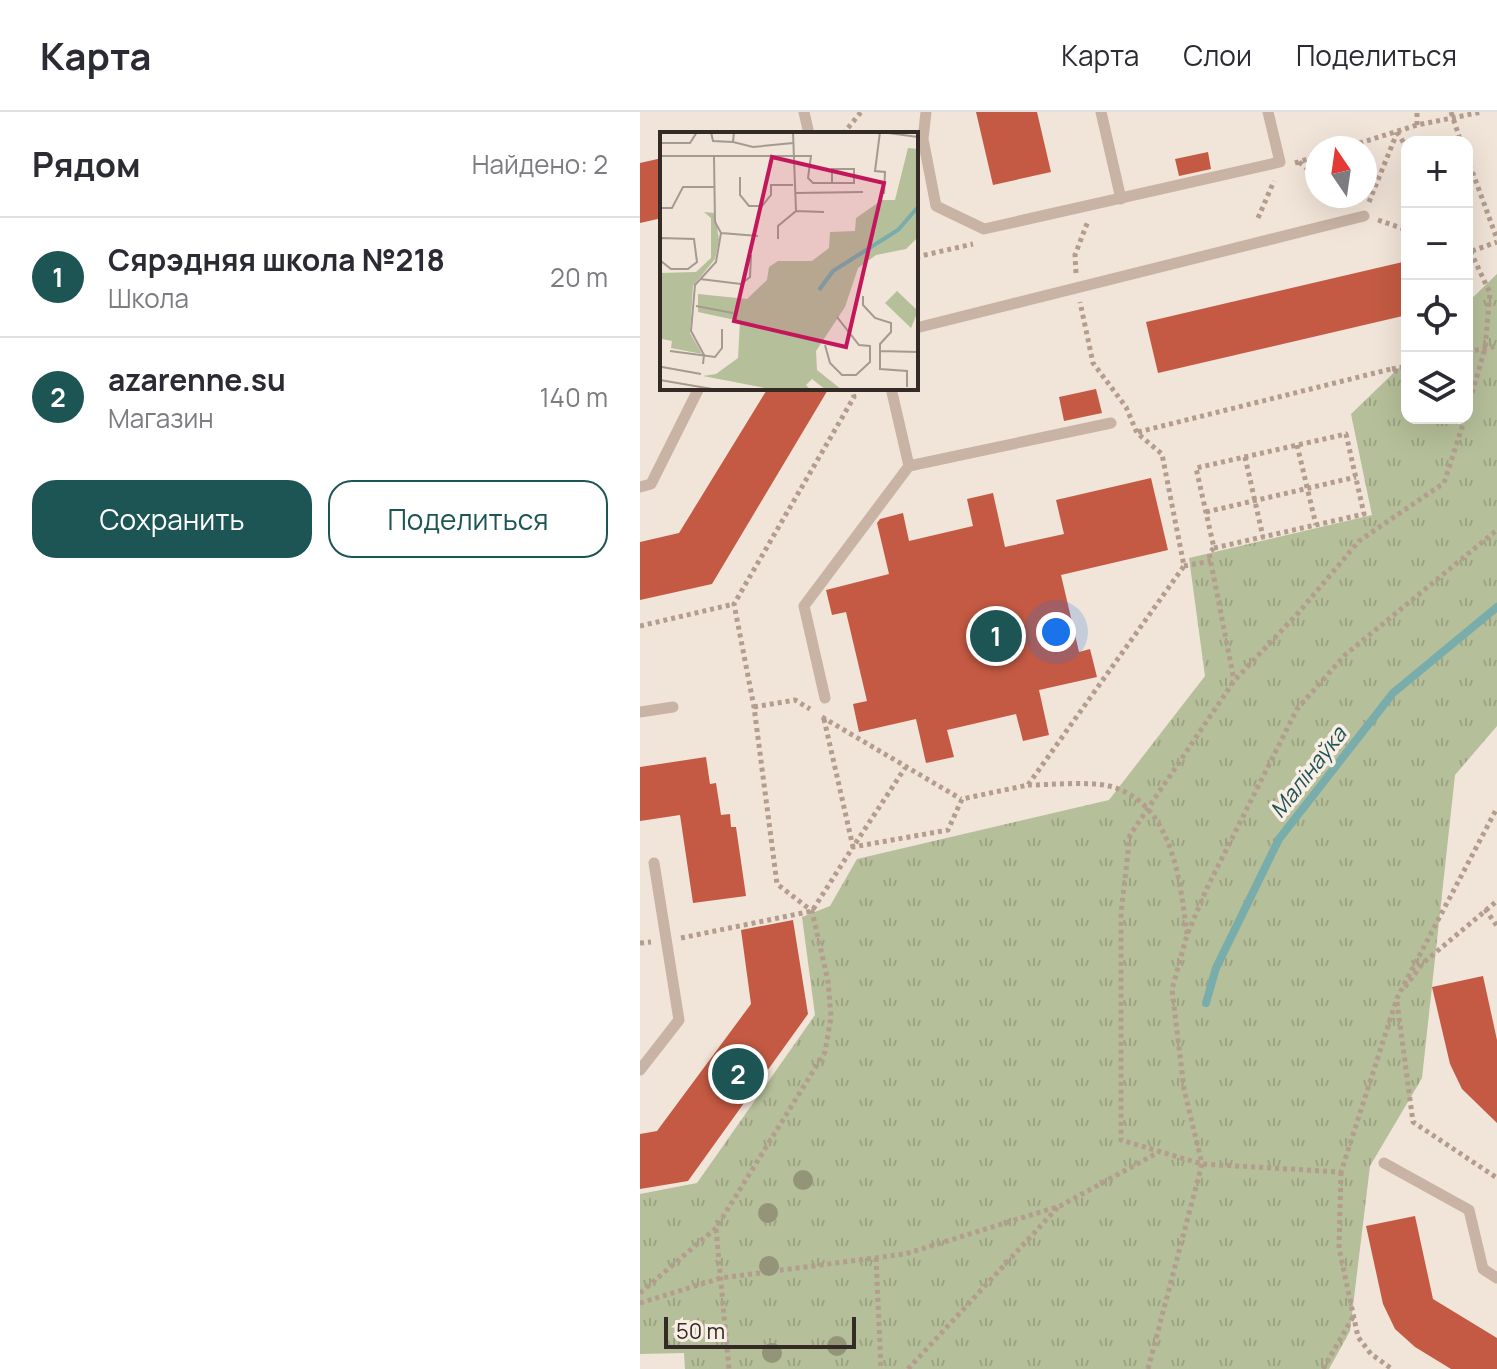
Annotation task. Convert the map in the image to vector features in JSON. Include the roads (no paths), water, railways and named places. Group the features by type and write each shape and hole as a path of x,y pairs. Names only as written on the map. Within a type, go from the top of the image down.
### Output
{"lane":[{"path":"804,112 809,132"},
{"path":"926,112 923,139 936,206 984,229 1280,162 1268,112"},
{"path":"1101,112 1121,199"},
{"path":"918,327 1364,216"},
{"path":"640,487 651,484 698,390"},
{"path":"891,390 909,466"},
{"path":"825,698 804,606 909,466 1111,423"},
{"path":"640,712 673,707"},
{"path":"640,1070 679,1020 654,863"},
{"path":"1384,1163 1469,1210 1483,1269 1497,1278"}],"waterway":[{"name":"Малінаўка","path":"1206,1003 1216,968 1279,839 1393,693 1497,607"}],"place":[{"name":"Сярэдняя школа №218","path":"996,636"},
{"name":"azarenne.su","path":"738,1074"}]}
